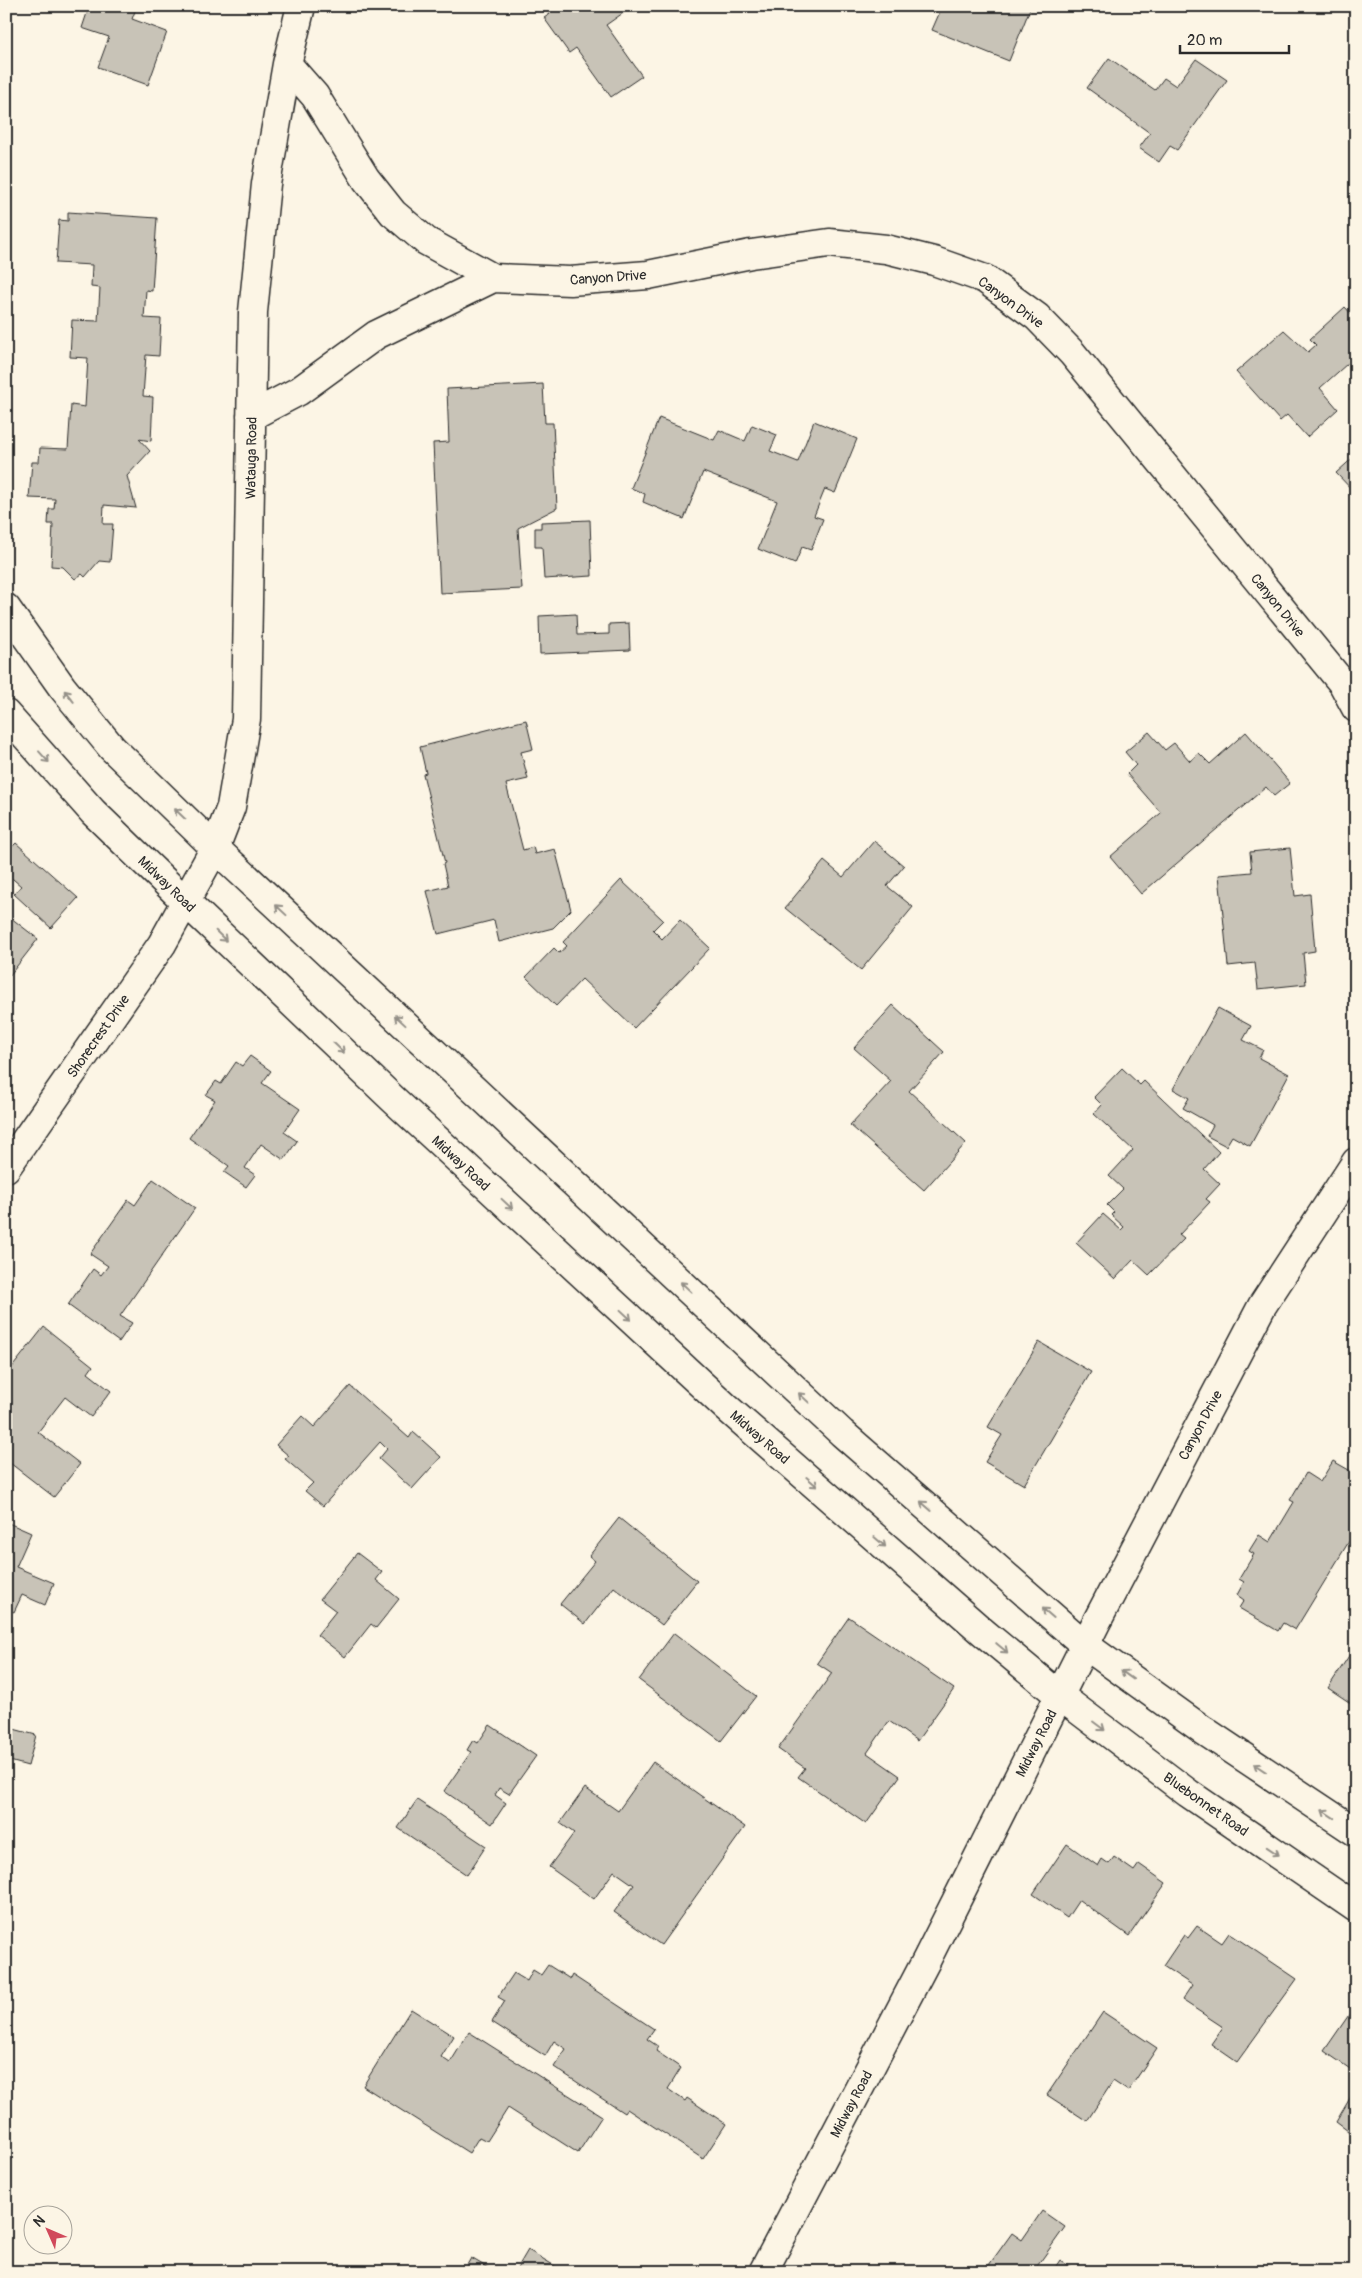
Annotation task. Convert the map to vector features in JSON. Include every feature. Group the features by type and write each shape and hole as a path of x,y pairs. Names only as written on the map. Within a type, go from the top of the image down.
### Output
{"street":[{"name":"Watauga Road","path":"186,902 215,848 231,808 246,718 253,312 266,184 287,64 301,6"},
{"name":"Canyon Drive","path":"287,64 315,96 366,179 393,213 426,241 493,278 570,281 648,275 751,254 829,243 886,248 934,261 985,280 1037,317 1072,353 1352,695"},
{"name":"Canyon Drive","path":"252,416 299,390 376,335 493,278"},
{"path":"6,608 62,687 112,748 215,848 842,1434 1085,1645 1202,1730 1356,1832"},
{"name":"Midway Road","path":"6,714 93,812 394,1100 727,1408 976,1626 1060,1696 927,1959 763,2272"},
{"name":"Shorecrest Drive","path":"6,1168 162,944 186,902"},
{"name":"Canyon Drive","path":"1060,1696 1262,1306 1355,1164"},
{"name":"Bluebonnet Road","path":"1060,1696 1188,1793 1356,1908"}],"building":[{"path":"77,6 137,6 132,19 167,32 148,85 98,67 109,37 82,28 88,10"},
{"path":"550,6 633,6 606,25 642,76 611,97 576,48 569,53 544,18 550,14 546,9"},
{"path":"939,6 1031,6 1009,61 932,30 942,7"},
{"path":"1109,58 1155,90 1164,78 1176,86 1196,59 1227,80 1177,150 1170,146 1159,162 1139,148 1150,133 1087,88"},
{"path":"68,212 157,218 152,291 146,290 144,318 161,319 159,356 146,355 143,396 153,397 151,441 139,439 150,451 127,476 136,508 104,505 103,524 113,524 110,562 99,561 85,577 82,574 75,579 63,567 51,566 53,524 48,524 49,509 54,509 55,499 29,498 32,462 39,462 40,448 68,449 71,405 85,407 88,358 70,357 72,320 98,321 100,288 91,287 92,265 56,263 59,220 68,221"},
{"path":"1345,307 1356,319 1356,356 1320,388 1338,409 1307,437 1287,415 1280,421 1236,372 1284,330 1308,352 1316,345 1310,339"},
{"path":"543,384 545,423 553,423 557,508 518,528 522,589 440,593 433,443 449,442 447,389"},
{"path":"659,418 714,440 719,430 745,441 752,425 777,435 770,451 798,462 814,421 857,439 835,493 825,489 814,516 823,519 811,550 802,547 795,564 758,549 777,501 703,472 684,519 643,502 645,494 631,488"},
{"path":"1356,455 1356,494 1336,473"},
{"path":"590,520 592,576 544,579 542,547 535,547 535,528 541,528 541,522"},
{"path":"576,614 577,635 609,634 609,624 629,623 630,650 540,654 539,616"},
{"path":"526,720 533,749 521,752 528,779 506,784 523,850 533,847 535,854 555,849 571,910 553,928 499,942 494,920 438,934 427,891 448,886 443,864 445,863 423,774 426,773 420,747"},
{"path":"1149,732 1165,750 1174,743 1190,761 1199,753 1210,764 1246,732 1290,783 1274,796 1266,787 1141,894 1110,857 1161,813 1127,774 1136,765 1125,752"},
{"path":"874,841 904,866 887,886 913,907 861,970 785,908 824,861 843,877"},
{"path":"16,843 78,898 51,928 14,894 21,886 6,873 6,853"},
{"path":"1290,848 1295,896 1310,894 1315,951 1303,953 1306,984 1258,989 1255,963 1228,966 1219,875 1252,872 1250,852"},
{"path":"621,880 663,920 653,930 662,939 680,920 710,948 634,1028 582,979 556,1006 526,977 554,948 559,953 567,946 563,942"},
{"path":"6,914 38,939 6,980"},
{"path":"893,1005 944,1052 909,1091 966,1143 924,1190 850,1125 891,1081 854,1048"},
{"path":"1218,1008 1251,1026 1243,1040 1263,1050 1259,1058 1289,1074 1250,1146 1232,1136 1226,1146 1207,1136 1213,1125 1183,1108 1189,1098 1173,1089"},
{"path":"250,1056 271,1071 262,1083 300,1109 284,1132 297,1141 284,1160 261,1144 245,1168 255,1175 246,1187 224,1172 229,1166 189,1138 215,1100 206,1095 216,1081 221,1084 236,1062 242,1066"},
{"path":"1122,1068 1140,1085 1144,1081 1219,1152 1204,1169 1220,1184 1206,1199 1210,1202 1179,1235 1184,1239 1149,1275 1133,1260 1115,1279 1076,1243 1103,1214 1121,1230 1124,1227 1111,1215 1114,1212 1107,1205 1123,1189 1109,1176 1133,1150 1094,1114 1102,1105 1094,1097"},
{"path":"153,1179 195,1208 120,1316 132,1323 119,1342 68,1305 93,1269 101,1275 108,1266 90,1254 128,1200 135,1205"},
{"path":"44,1327 93,1366 88,1373 111,1391 91,1417 65,1397 38,1432 80,1464 54,1497 6,1460 6,1375"},
{"path":"1039,1342 1091,1372 1024,1485 985,1462 1002,1435 988,1427"},
{"path":"350,1386 409,1438 413,1432 441,1457 412,1489 379,1459 387,1449 380,1442 323,1506 305,1491 313,1483 285,1459 289,1456 276,1445 302,1416 314,1427"},
{"path":"1333,1461 1356,1474 1356,1530 1295,1630 1283,1623 1278,1631 1239,1608 1244,1600 1237,1595 1244,1582 1239,1579 1254,1554 1249,1551 1259,1535 1270,1542 1294,1502 1290,1500 1306,1473 1320,1482"},
{"path":"619,1518 697,1581 662,1625 614,1587 585,1624 560,1604 595,1561 589,1556"},
{"path":"6,1522 31,1533 16,1567 54,1583 45,1605 22,1595 14,1612 6,1609"},
{"path":"357,1553 382,1572 376,1580 399,1599 376,1628 371,1624 345,1657 317,1635 336,1611 320,1599"},
{"path":"849,1617 954,1689 917,1741 889,1721 867,1753 900,1776 866,1824 798,1777 805,1768 778,1749 832,1673 817,1663"},
{"path":"674,1633 756,1696 721,1741 639,1680"},
{"path":"1356,1645 1356,1698 1352,1704 1328,1688"},
{"path":"1356,1722 1356,1736 1349,1732"},
{"path":"490,1725 536,1756 509,1794 499,1788 495,1795 506,1803 492,1824 444,1791 471,1752 467,1750 473,1740 478,1743"},
{"path":"6,1727 36,1735 28,1766 6,1760"},
{"path":"653,1762 745,1827 661,1945 614,1912 634,1885 614,1871 594,1899 549,1867 574,1833 560,1823 585,1788 618,1811"},
{"path":"417,1800 486,1846 467,1875 398,1828"},
{"path":"1067,1844 1098,1866 1102,1859 1109,1864 1114,1857 1134,1871 1139,1864 1166,1883 1129,1936 1079,1900 1067,1918 1033,1894"},
{"path":"1197,1926 1222,1943 1229,1933 1297,1979 1237,2062 1211,2044 1223,2027 1182,2000 1192,1985 1163,1966 1184,1935 1188,1938"},
{"path":"548,1965 570,1979 572,1975 654,2029 647,2039 659,2047 656,2051 681,2068 668,2089 685,2101 687,2098 726,2124 703,2159 627,2109 624,2113 554,2067 566,2049 554,2041 545,2056 492,2022 505,2001 498,1997 514,1973 527,1981 533,1970 541,1975"},
{"path":"411,2009 454,2036 441,2057 450,2063 469,2032 602,2116 578,2153 508,2108 487,2141 479,2137 469,2153 363,2086"},
{"path":"1353,2009 1356,2010 1356,2073 1324,2051"},
{"path":"1103,2012 1157,2048 1128,2091 1113,2081 1087,2121 1047,2095"},
{"path":"1356,2088 1356,2137 1336,2122"},
{"path":"1042,2211 1065,2227 1033,2272 984,2272 1012,2233 1022,2240"},
{"path":"528,2250 565,2272 515,2272"},
{"path":"471,2258 495,2272 463,2272"},
{"path":"1060,2260 1077,2272 1052,2272"}]}
